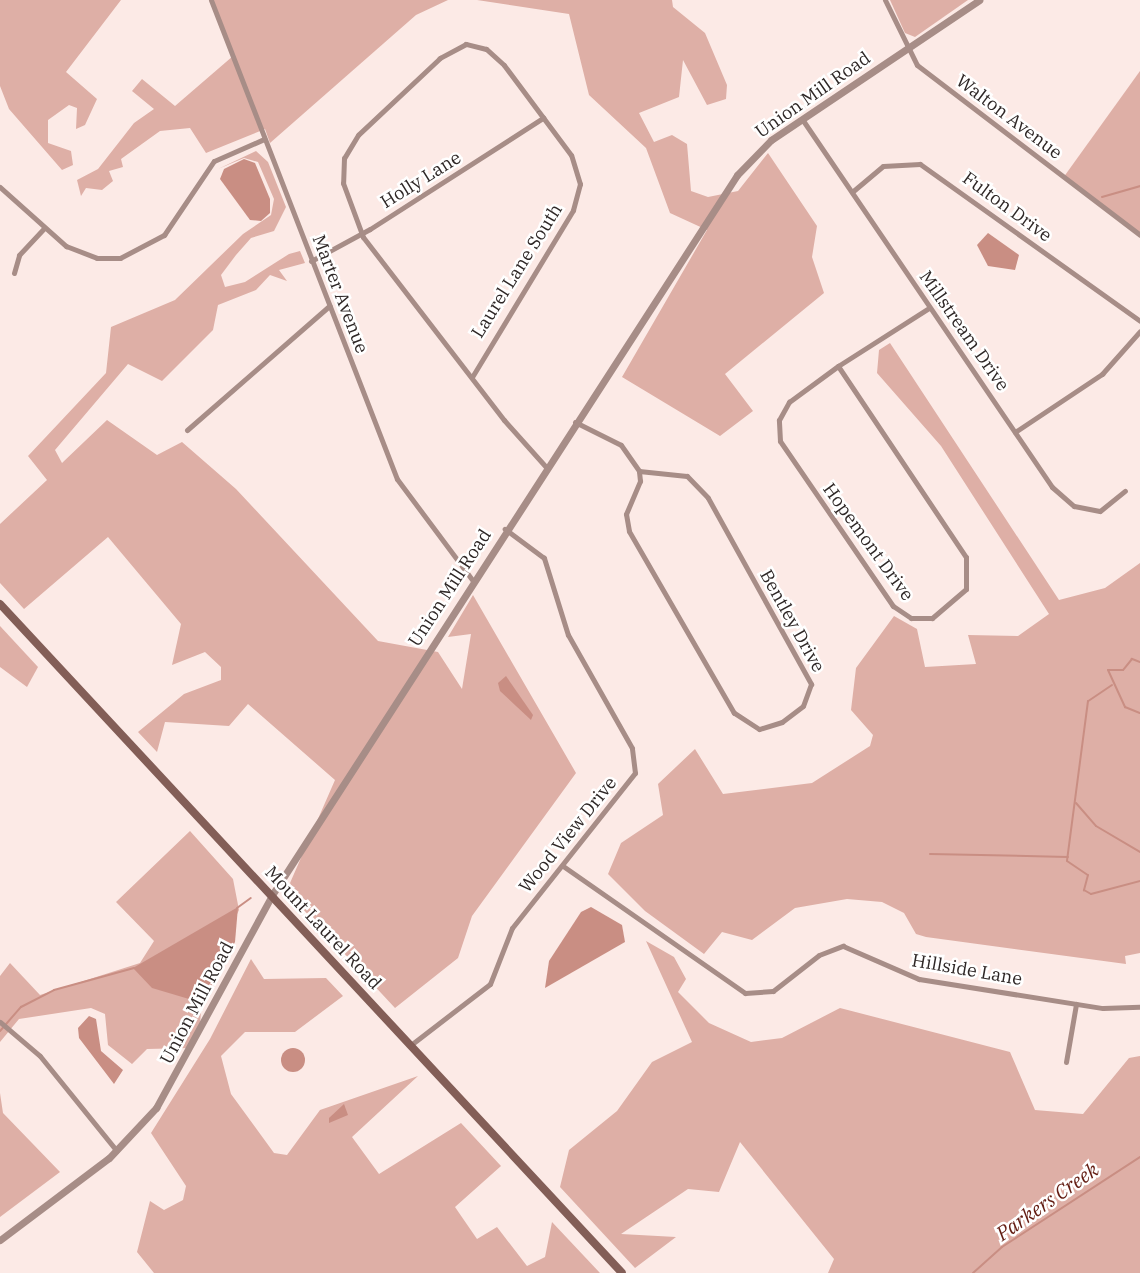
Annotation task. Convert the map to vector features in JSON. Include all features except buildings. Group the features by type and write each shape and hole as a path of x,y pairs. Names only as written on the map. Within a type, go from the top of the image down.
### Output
{"main road":[{"name":"Mount Laurel Road","path":"0,604 412,1044 622,1273"}],"street":[{"name":"Marter Avenue","path":"211,0 397,479 472,581"},
{"name":"Walton Avenue","path":"885,0 908,48 931,77 1140,235"},
{"name":"Union Mill Road","path":"0,1240 117,1151 167,1090 272,895 505,529 737,175 765,145 979,0"},
{"name":"Laurel Lane South","path":"472,377 580,194 574,162 543,118 493,54 473,44 450,50 347,150 343,183 362,233 472,377 546,467"},
{"name":"Holly Lane","path":"311,261 362,233 543,118"},
{"name":"Millstream Drive","path":"802,119 1052,487 1074,506 1100,511 1125,491"},
{"path":"0,187 44,228 89,256 136,254 164,235 214,160 264,139"},
{"name":"Fulton Drive","path":"852,192 883,166 920,164 1140,321"},
{"path":"14,273 19,255 44,228"},
{"path":"187,430 329,306"},
{"name":"Hopemont Drive","path":"838,366 966,557 966,589 933,618 911,618 893,606 780,441 779,420 789,402 838,366 929,308"},
{"path":"1015,432 1109,368 1140,331"},
{"path":"575,422 621,445 639,471"},
{"name":"Bentley Drive","path":"639,471 687,476 699,486 811,684 803,706 777,726 753,728 730,709 629,531 626,514 640,482 639,471"},
{"name":"Wood View Drive","path":"412,1044 490,984 509,934 630,785 636,760 568,635 544,558 505,529"},
{"name":"Hillside Lane","path":"563,866 746,993 773,991 819,955 843,946 919,979 1076,1004 1140,1007"},
{"path":"1065,1062 1076,1004"},
{"path":"0,1022 40,1056 117,1151"}],"shaded area":[{"path":"0,0 121,0 66,72 97,99 85,125 76,129 77,108 69,105 48,120 48,143 71,151 73,165 62,170 9,109 0,86"},
{"path":"211,0 448,0 416,15 270,143 265,129 206,153 190,128 160,131 121,159 123,167 109,171 113,181 102,190 86,188 81,196 77,180 98,169 134,123 154,109 132,91 142,79 175,106 233,56"},
{"path":"477,0 672,0 673,7 705,33 727,85 726,99 707,105 683,60 679,97 639,113 654,142 672,135 687,144 691,191 708,197 738,191 768,153 817,226 812,257 824,293 725,374 753,411 720,436 622,377 707,230 670,213 646,148 589,95 569,14"},
{"path":"890,0 968,0 915,37 905,33"},
{"path":"1140,71 1140,236 1063,178"},
{"path":"256,151 268,162 286,207 274,231 251,238 236,255 221,275 225,287 245,282 289,254 300,251 305,263 279,270 287,281 270,275 256,290 218,305 213,330 162,381 128,364 55,450 62,463 107,420 157,455 182,442 236,489 378,641 438,652 462,689 471,634 448,637 473,595 576,773 472,916 458,958 395,1008 302,908 290,883 335,780 248,704 229,726 165,722 157,752 138,732 184,694 221,680 221,667 205,652 172,665 181,624 108,537 24,609 0,583 0,524 47,480 28,456 106,373 111,327 175,300 243,234 271,215 274,199 258,162 244,158 218,169"},
{"path":"244,159 255,163 270,199 270,213 261,221 250,220 220,179 224,169"},
{"path":"988,233 1019,255 1015,270 988,266 977,245"},
{"path":"890,343 1059,600 1105,588 1140,563 1140,953 1125,956 1126,964 926,937 916,934 904,913 882,902 847,899 795,908 752,940 722,932 704,954 645,911 608,874 621,843 663,815 658,784 695,749 723,794 812,783 870,746 873,735 851,710 856,668 894,616 917,629 925,667 976,664 968,635 1018,636 1049,614 941,446 877,373 879,350"},
{"path":"0,626 38,667 27,687 0,667"},
{"path":"506,676 533,715 531,720 500,691 498,683"},
{"path":"190,831 233,879 239,910 203,984 200,1025 188,1048 147,1049 132,1064 108,1045 105,1014 91,1008 19,1019 0,1042 0,976 10,963 40,995 140,963 154,941 116,902"},
{"path":"238,907 235,942 206,996 189,999 152,988 133,968"},
{"path":"591,907 622,925 625,942 545,988 549,961 581,912"},
{"path":"646,941 674,957 686,979 678,992 709,1023 751,1042 782,1038 840,1008 1010,1052 1035,1110 1083,1114 1129,1058 1140,1056 1140,1273 828,1273 834,1259 740,1142 719,1192 688,1189 621,1234 676,1237 635,1268 560,1187 569,1150 617,1111 652,1062 692,1042"},
{"path":"251,959 264,979 326,978 343,996 295,1032 245,1032 221,1056 231,1094 274,1153 287,1155 320,1110 418,1076 352,1137 379,1174 461,1123 501,1166 455,1207 477,1239 497,1227 527,1266 545,1257 552,1222 600,1273 154,1273 137,1252 150,1201 164,1210 183,1200 186,1186 151,1133 210,1039"},
{"path":"89,1016 96,1019 101,1051 123,1070 114,1084 79,1038 78,1028"},
{"path":"293,1048 298,1049 304,1055 304,1065 298,1071 293,1072 288,1071 282,1065 281,1060 282,1055 288,1049"},
{"path":"0,1093 3,1113 60,1172 0,1217"},
{"path":"344,1104 348,1115 329,1123 329,1118"}],"waterway":[{"path":"1102,197 1140,186"},
{"path":"1140,662 1132,659 1123,670 1108,670 1125,707 1140,713"},
{"path":"1112,685 1088,701 1067,861 1088,875 1084,890 1091,894 1140,881"},
{"path":"1076,803 1096,826 1140,852"},
{"path":"930,854 1068,857"},
{"path":"237,908 251,898"},
{"path":"0,1031 21,1007 54,990 134,968"},
{"name":"Parkers Creek","path":"973,1273 1002,1247 1140,1157"}]}
